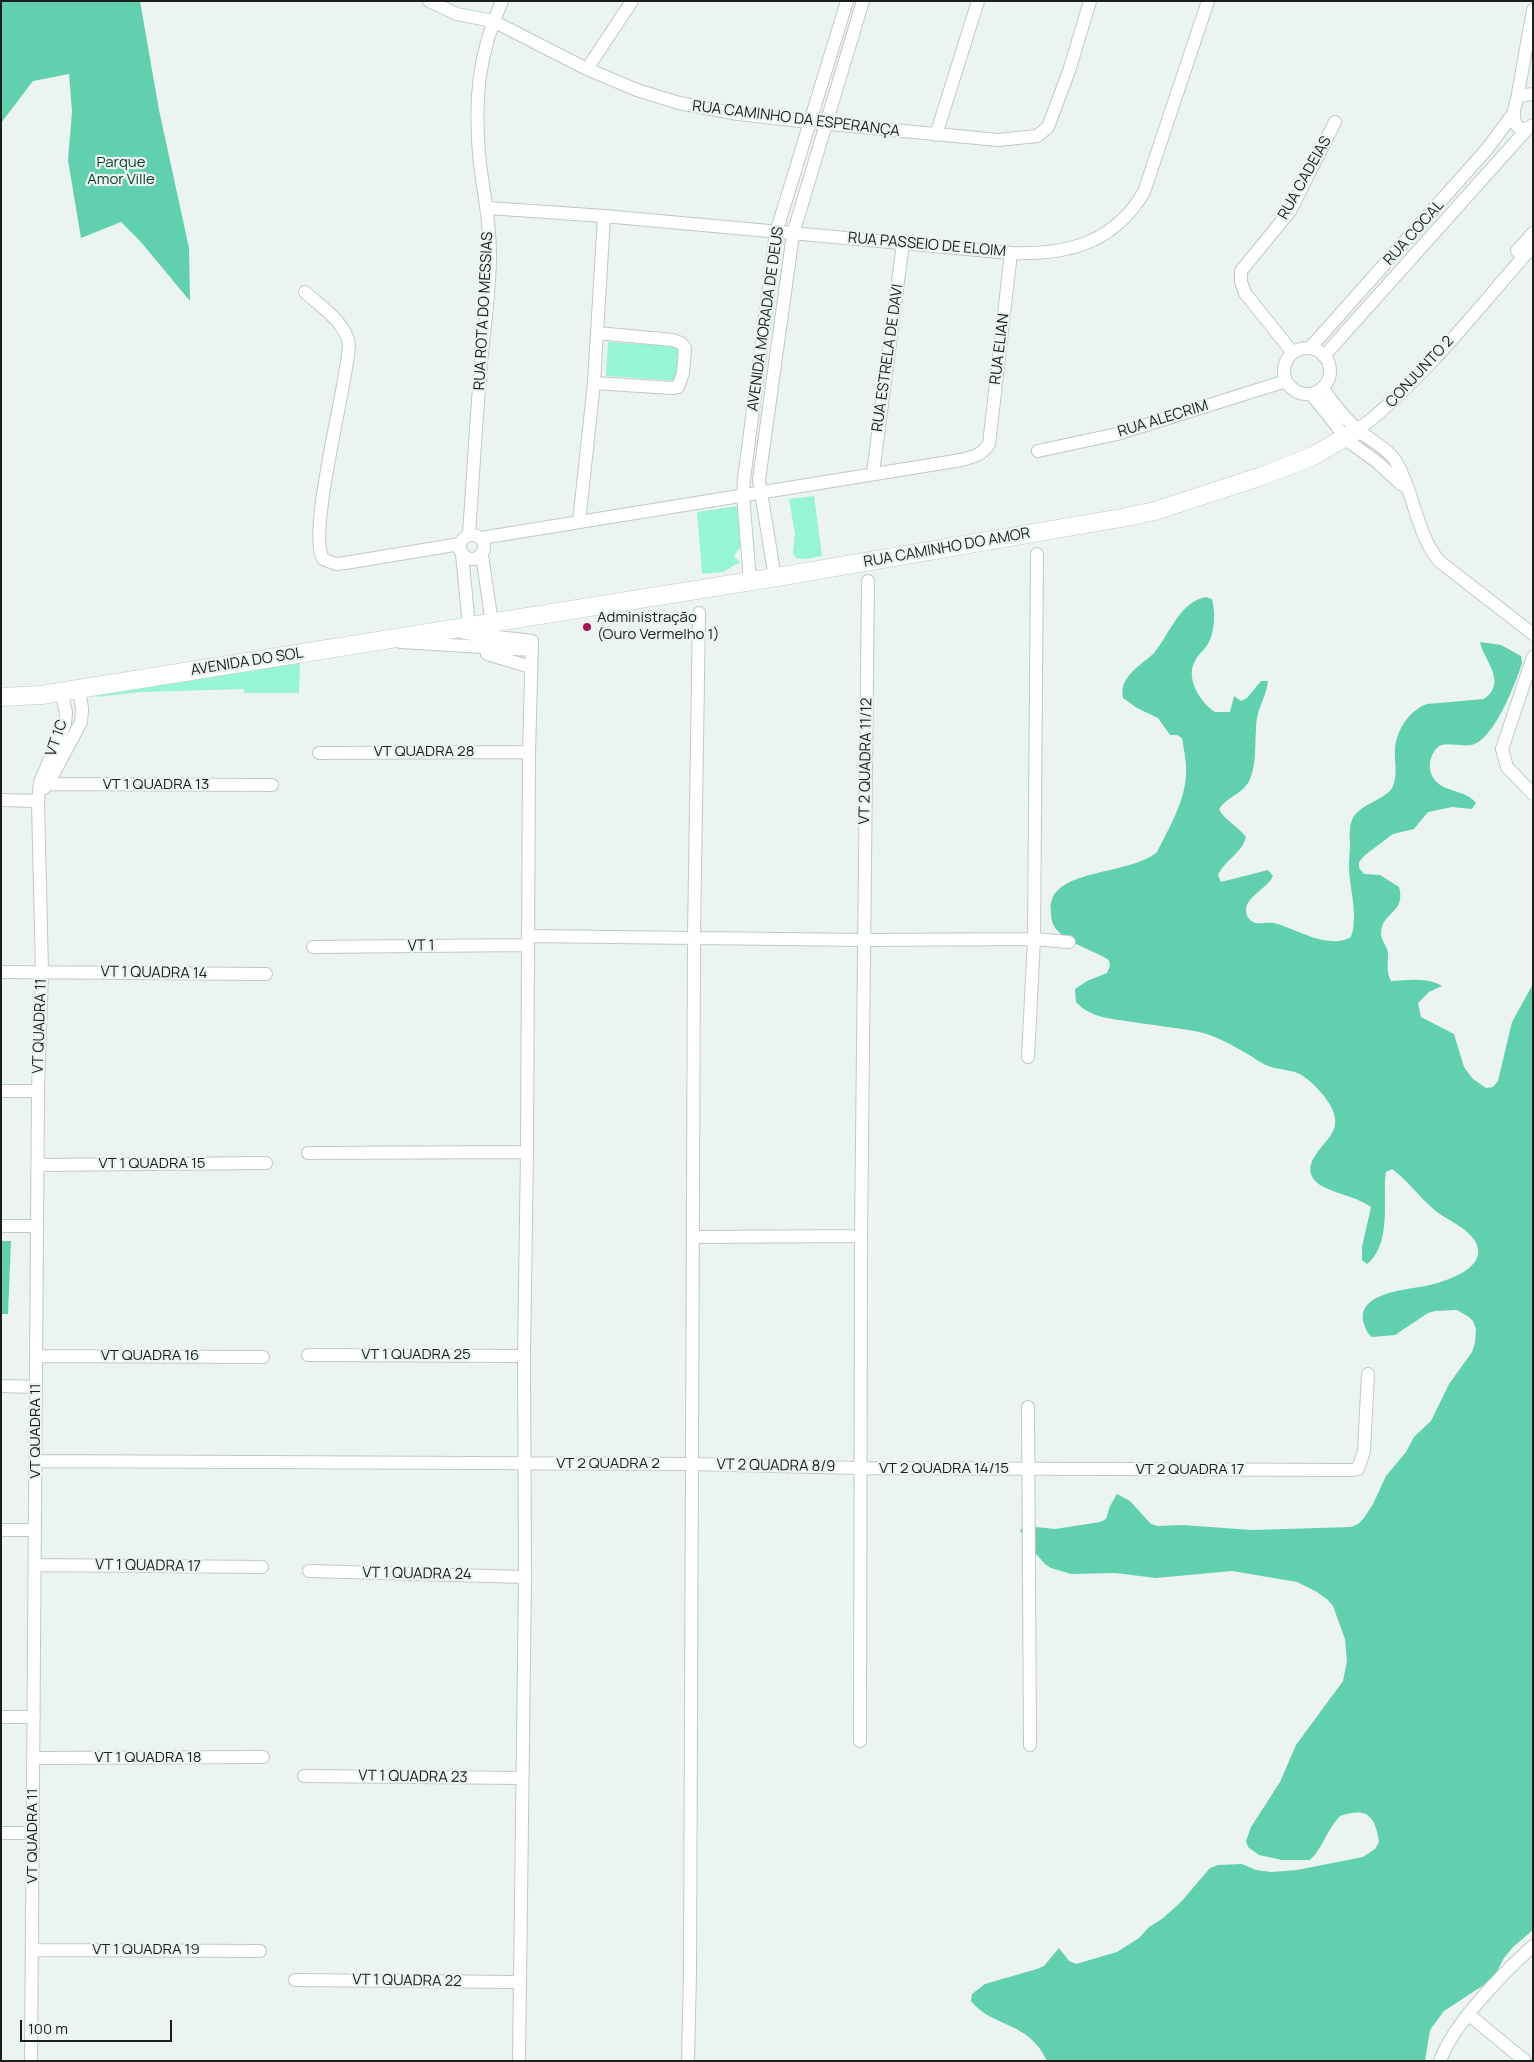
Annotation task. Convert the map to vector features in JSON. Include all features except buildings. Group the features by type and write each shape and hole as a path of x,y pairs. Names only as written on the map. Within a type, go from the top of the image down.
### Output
{"street":[{"name":"RUA CAMINHO DA ESPERANÇA","path":"429,1 457,14 493,21 587,69 637,90 679,103 730,113 825,124 1005,140 1037,136 1048,127 1069,72 1090,1"},
{"name":"RUA ROTA DO MESSIAS","path":"475,536 490,256 488,208 480,165 477,103 482,56 493,21 502,1"},
{"path":"587,69 632,1"},
{"name":"AVENIDA MORADA DE DEUS","path":"750,581 743,496 776,233 808,122 847,1"},
{"name":"AVENIDA MORADA DE DEUS","path":"775,578 759,480 793,234 863,1"},
{"path":"936,135 978,1"},
{"name":"RUA PASSEIO DE ELOIM","path":"488,208 604,216 1011,253 1047,253 1084,244 1112,230 1134,210 1149,180 1208,1"},
{"path":"1530,126 1521,127 1514,122 1513,114 1533,10"},
{"path":"1517,99 1528,93 1533,94"},
{"name":"RUA COCAL","path":"1310,348 1487,149 1513,114"},
{"name":"RUA CADEIAS","path":"1293,353 1245,293 1241,282 1241,271 1290,212 1335,122"},
{"name":"RUA COCAL","path":"1324,356 1530,126"},
{"path":"579,522 594,383 604,216"},
{"name":"CONJUNTO 2","path":"1383,411 1434,359 1533,233"},
{"name":"RUA ESTRELA DE DAVI","path":"873,474 903,243"},
{"name":"CONJUNTO 2","path":"1497,279 1533,246"},
{"name":"RUA ELIAN","path":"873,474 962,460 977,456 989,444 1011,253"},
{"path":"304,292 342,326 349,345 318,546 323,559 336,564 461,549 472,559 482,554"},
{"path":"594,383 678,387 683,373 685,348 681,343 673,340 598,333"},
{"path":"1310,348 1324,356 1330,370 1328,380 1317,391 1301,394 1292,389 1286,381 1283,371 1286,361 1293,353 1301,349 1310,348"},
{"name":"RUA ALECRIM","path":"1038,450 1117,434 1286,381"},
{"path":"1317,391 1346,419 1351,434 1362,450 1404,486"},
{"name":"RUA CAMINHO DO AMOR","path":"492,623 775,578 1155,511 1262,476 1313,456 1351,434 1383,411"},
{"path":"1351,434 1388,452 1398,466 1404,486 1429,546 1439,561 1533,634"},
{"path":"469,626 461,549 462,540 475,536 579,522 873,474"},
{"path":"475,536 484,549 482,554 492,623"},
{"path":"748,553 771,549"},
{"path":"1028,1057 1034,939 1037,554"},
{"name":"VT 2 QUADRA 11/12","path":"860,1741 861,1236 868,581"},
{"path":"688,2061 690,1970 694,937 700,613"},
{"name":"AVENIDA DO SOL","path":"1,697 41,696 376,640 492,623"},
{"path":"422,634 472,633 532,646"},
{"path":"376,640 447,646 532,646"},
{"path":"447,646 494,655 531,666"},
{"path":"519,2061 525,1577 524,1356 527,1152 528,752 532,646"},
{"path":"1533,657 1502,749 1507,767 1533,794"},
{"path":"1,800 42,790 81,722 80,689"},
{"name":"VT 1C","path":"42,790 65,724 66,712 61,692"},
{"path":"65,724 81,722"},
{"name":"VT QUADRA 28","path":"319,752 528,752"},
{"name":"VT 1 QUADRA 13","path":"42,790 272,785"},
{"name":"VT QUADRA 11","path":"31,2061 38,1091 42,972 42,790"},
{"name":"VT 1","path":"313,947 694,937 865,940 1034,939 1069,942"},
{"name":"VT 1 QUADRA 14","path":"1,972 266,974"},
{"path":"1,1092 38,1091"},
{"path":"308,1153 527,1152"},
{"name":"VT 1 QUADRA 15","path":"38,1165 266,1163"},
{"path":"1,1226 37,1226"},
{"path":"693,1237 861,1236"},
{"name":"VT 1 QUADRA 25","path":"308,1355 524,1356"},
{"name":"VT QUADRA 16","path":"36,1356 263,1357"},
{"name":"VT 2 QUADRA 17","path":"1029,1469 1358,1469 1364,1451 1368,1374"},
{"path":"1,1386 36,1387"},
{"path":"1028,1407 1030,1745"},
{"name":"VT 2 QUADRA 2","path":"36,1461 692,1464"},
{"name":"VT 2 QUADRA 8/9","path":"692,1464 860,1468"},
{"name":"VT 2 QUADRA 14/15","path":"860,1468 1029,1469"},
{"path":"1,1530 35,1530"},
{"name":"VT 1 QUADRA 17","path":"35,1565 262,1568"},
{"name":"VT 1 QUADRA 24","path":"310,1571 525,1577"},
{"path":"1,1717 34,1717"},
{"name":"VT 1 QUADRA 18","path":"33,1758 263,1757"},
{"name":"VT 1 QUADRA 23","path":"304,1776 522,1778"},
{"path":"1,1833 33,1833"},
{"path":"1440,2061 1468,2014 1533,1946"},
{"name":"VT 1 QUADRA 19","path":"32,1950 260,1951"},
{"name":"VT 1 QUADRA 22","path":"295,1980 519,1982"},
{"path":"1468,2014 1525,2061"}],"green space":[{"name":"Parque Amor Ville","path":"1,1 140,1 159,110 189,248 190,301 140,241 121,222 81,238 68,160 72,112 69,74 33,81 1,123"},
{"path":"608,342 680,346 680,381 606,376"},
{"path":"814,496 822,556 805,559 796,558 793,553 795,534 789,499"},
{"path":"738,506 743,543 734,556 740,562 723,572 702,574 697,512"},
{"path":"1206,597 1212,599 1213,628 1210,641 1196,659 1192,670 1193,684 1200,697 1215,712 1230,712 1234,696 1241,701 1247,698 1261,681 1268,681 1257,718 1251,776 1245,787 1219,809 1246,837 1241,848 1218,875 1221,882 1268,870 1273,876 1249,901 1247,906 1247,915 1251,921 1255,923 1274,923 1323,940 1342,940 1351,937 1354,911 1349,874 1351,823 1359,811 1385,795 1393,786 1396,767 1396,741 1405,721 1415,711 1427,704 1484,699 1491,692 1494,686 1494,679 1480,642 1501,645 1521,656 1522,663 1515,684 1495,723 1487,734 1471,745 1441,745 1435,750 1431,758 1430,771 1434,779 1443,787 1466,795 1476,803 1472,809 1452,807 1428,812 1414,829 1393,834 1365,855 1359,862 1359,868 1364,874 1380,875 1399,887 1400,896 1397,907 1386,920 1381,932 1388,951 1388,971 1391,981 1424,980 1442,986 1429,992 1418,1003 1421,1017 1454,1034 1464,1067 1473,1079 1486,1088 1493,1087 1498,1081 1512,1022 1533,984 1533,1930 1513,1947 1504,1958 1493,1979 1444,2011 1430,2030 1425,2061 1047,2061 1030,2038 1021,2031 980,2010 971,2001 972,1994 985,1984 1044,1966 1059,1948 1069,1961 1076,1964 1117,1952 1139,1938 1149,1927 1162,1919 1181,1902 1210,1868 1218,1865 1242,1864 1256,1870 1271,1872 1297,1870 1363,1857 1375,1849 1379,1842 1372,1820 1364,1813 1350,1813 1340,1816 1310,1860 1282,1860 1259,1855 1248,1847 1246,1841 1251,1827 1280,1782 1296,1745 1343,1681 1347,1661 1345,1639 1333,1606 1328,1600 1297,1582 1232,1571 1156,1578 1115,1573 1071,1574 1051,1568 1045,1564 1026,1543 1020,1530 1025,1526 1055,1529 1100,1522 1106,1519 1110,1506 1117,1494 1130,1501 1151,1524 1158,1526 1182,1525 1252,1530 1351,1527 1358,1524 1364,1518 1386,1476 1406,1452 1414,1437 1431,1421 1449,1384 1472,1352 1475,1343 1476,1329 1473,1321 1457,1310 1428,1313 1395,1335 1372,1337 1368,1333 1364,1324 1363,1313 1368,1304 1376,1298 1400,1290 1434,1284 1459,1275 1473,1264 1477,1258 1478,1250 1475,1241 1465,1230 1436,1211 1392,1169 1386,1172 1385,1179 1383,1236 1374,1256 1367,1264 1362,1260 1362,1247 1371,1207 1321,1185 1311,1175 1312,1161 1331,1135 1335,1122 1331,1107 1321,1092 1309,1080 1296,1072 1266,1065 1213,1036 1184,1029 1097,1016 1082,1008 1076,1002 1075,989 1087,981 1107,973 1110,966 1109,960 1076,944 1057,930 1053,925 1051,917 1053,897 1062,887 1075,880 1144,860 1157,852 1179,806 1185,786 1186,767 1182,738 1177,735 1170,735 1158,718 1137,708 1123,698 1123,689 1125,682 1132,672 1154,653 1182,612 1197,600"},
{"path":"300,659 299,693 244,693 244,689 141,692 97,697 96,692"},
{"path":"1,1241 11,1241 8,1314 1,1314"}],"place":[{"name":"Administração (Ouro Vermelho 1)","path":"587,627"}]}
